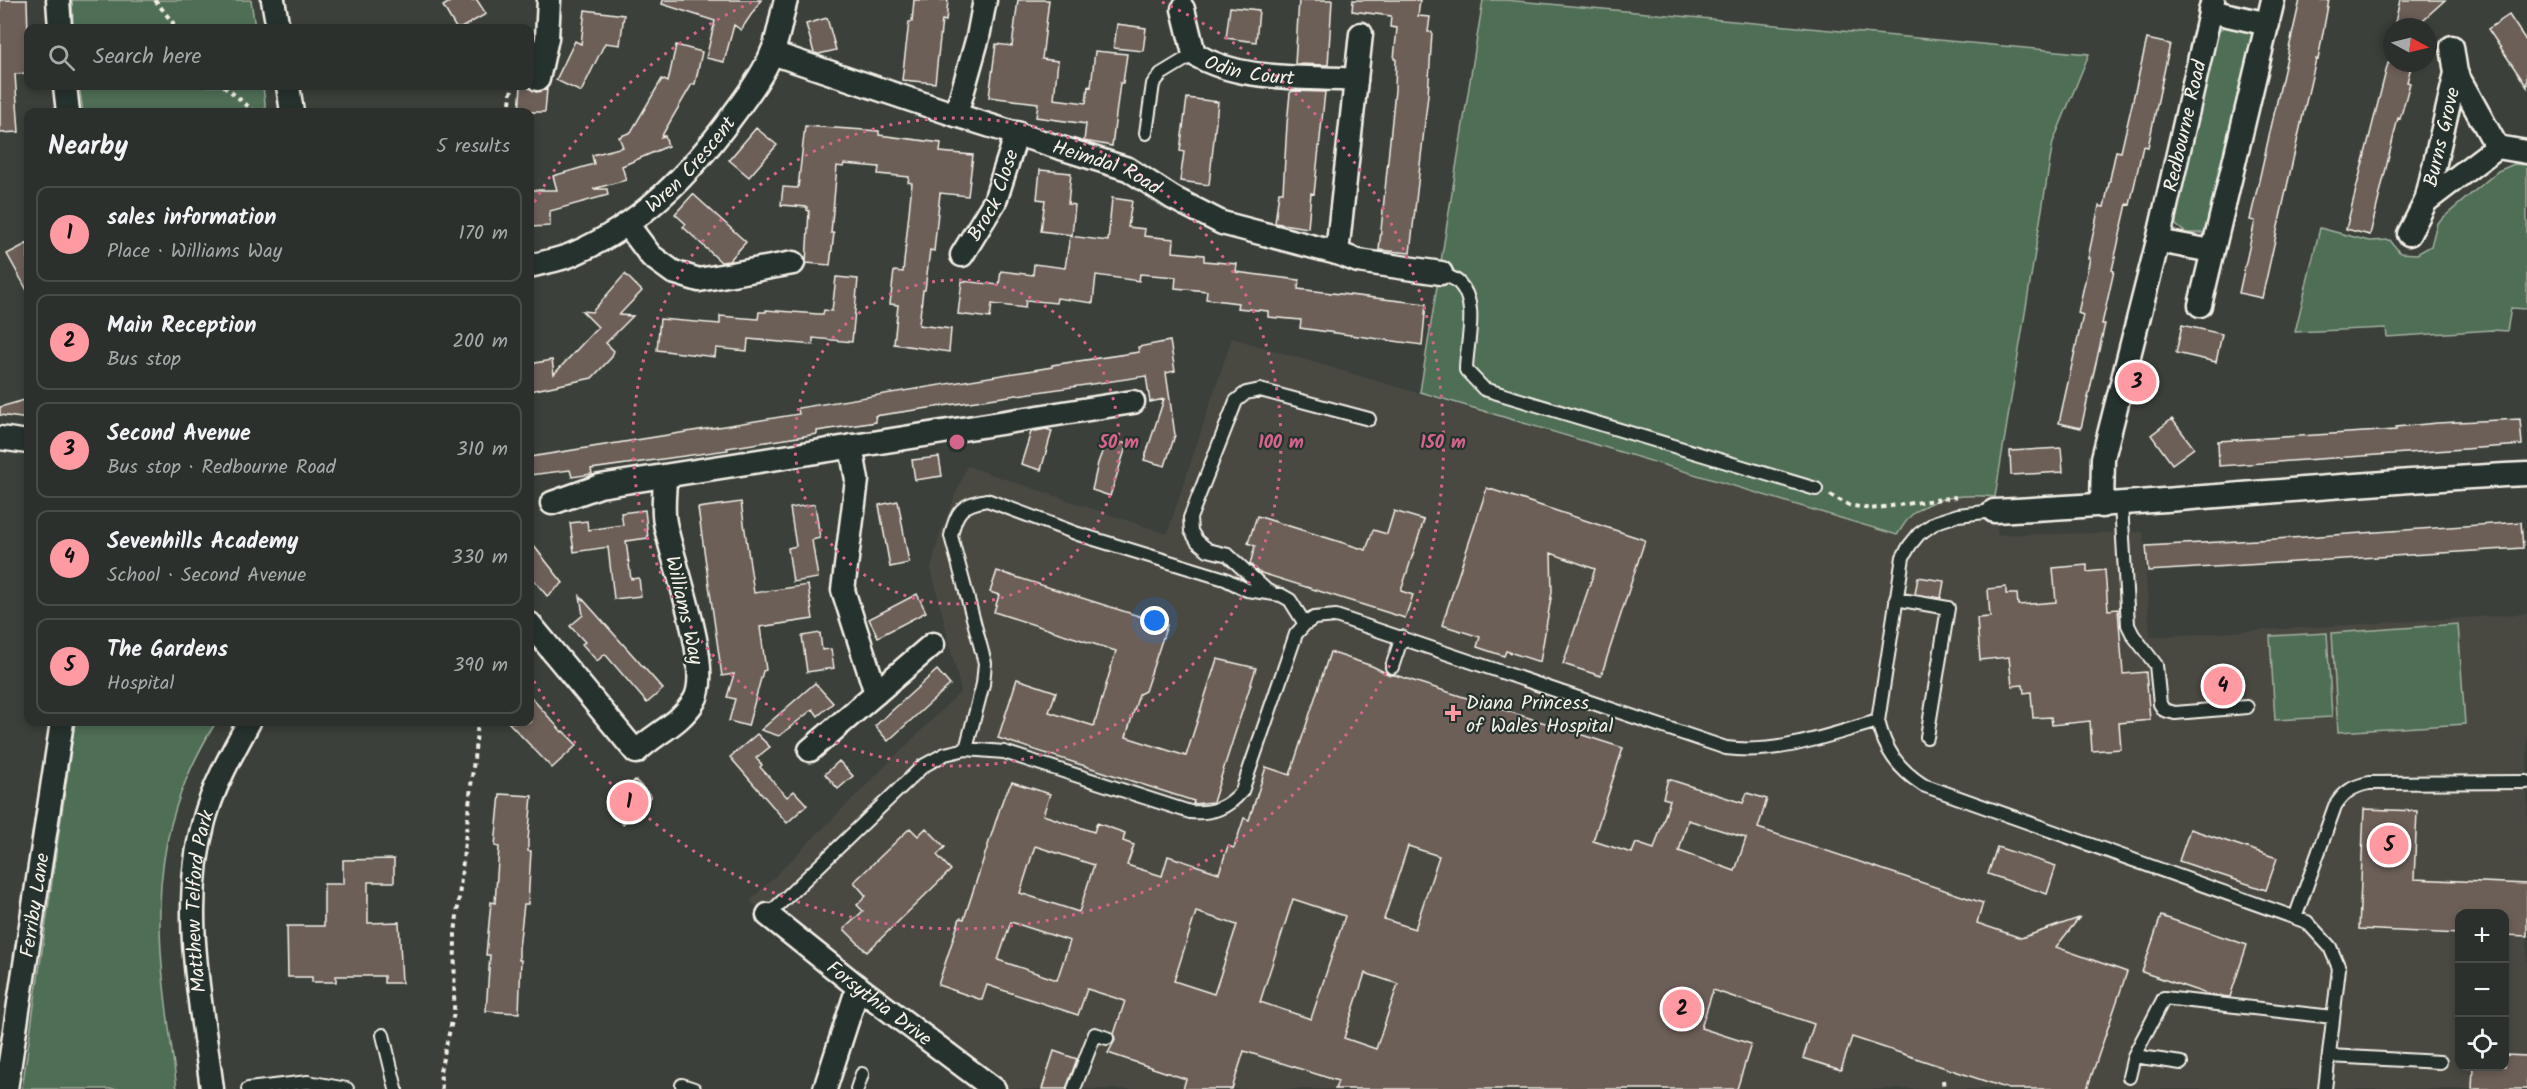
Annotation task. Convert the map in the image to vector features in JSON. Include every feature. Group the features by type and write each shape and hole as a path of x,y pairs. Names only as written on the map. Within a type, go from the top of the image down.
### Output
{"street":[{"path":"57,0 60,24"},
{"path":"273,0 277,24"},
{"path":"538,79 538,40 549,0"},
{"name":"Wren Crescent","path":"534,265 571,255 601,241 627,224 674,186 714,141 744,100 772,53 786,0"},
{"path":"956,115 978,37 985,0"},
{"path":"2200,305 2273,0"},
{"name":"Redbourne Road","path":"2111,505 2103,458 2158,241 2212,5 2268,24"},
{"name":"Odin Court","path":"1183,9 1194,54 1212,65 1244,74 1356,80"},
{"path":"1337,254 1361,34"},
{"name":"Burns Grove","path":"2426,201 2497,147 2456,74 2452,47"},
{"name":"Heimdal Road","path":"772,53 956,115 1128,169 1173,198 1222,223 1358,261 1441,273"},
{"name":"Burns Grove","path":"2409,234 2426,201 2456,74"},
{"path":"65,90 68,108"},
{"path":"289,90 291,108"},
{"name":"Brock Close","path":"962,255 995,201 1017,134"},
{"path":"2497,147 2527,152"},
{"path":"627,224 651,256 673,272 699,280 793,263"},
{"path":"2158,241 2212,250"},
{"path":"552,503 600,486 1133,402"},
{"path":"0,438 24,441"},
{"path":"852,446 857,480 843,590 876,693"},
{"path":"1994,511 2111,505 2378,483 2527,474"},
{"name":"Williams Way","path":"534,629 636,752 650,737 676,723 695,699 700,675 694,636 664,520 665,477"},
{"path":"810,750 933,644"},
{"name":"Ferriby Lane","path":"6,1089 61,726"},
{"name":"Matthew Telford Park","path":"212,1089 192,928 193,879 204,821 230,756 247,726"},
{"name":"Forsythia Drive","path":"768,915 858,987 994,1089"},
{"path":"825,1089 858,987"}],"lane":[{"path":"1146,133 1153,84 1161,74 1194,54"},
{"path":"1441,273 1457,281 1467,296 1470,313 1466,370 1484,389 1816,489"},
{"path":"1305,624 1290,600 1266,590 1228,555 1208,550 1197,541 1191,531 1190,518 1236,401 1246,393 1260,390 1369,418"},
{"path":"966,749 983,684 985,663 951,536 954,518 963,508 973,502 987,500 1078,534 1225,579 1247,590 1281,595"},
{"path":"2111,505 2128,625 2156,665 2160,704 2164,710 2175,713 2247,707"},
{"path":"1994,511 1936,522 1919,534 1903,557 1878,721 1882,740 1891,756 1902,769 1923,785 2307,922 2330,947 2339,968 2325,1089"},
{"path":"1896,598 1948,608 1928,737"},
{"path":"768,915 923,766 945,754 966,749 1004,752 1190,812 1213,812 1224,807 1242,791 1296,633 1305,624 1322,616 1336,616 1726,748 1744,750 1789,745 1878,721"},
{"path":"1392,667 1402,638"},
{"path":"2295,918 2335,806 2342,795 2356,785 2527,782"},
{"path":"2129,1077 2134,1056 2164,998 2333,1017"},
{"path":"1074,1089 1095,1034 1107,1038"},
{"path":"383,1035 396,1089"},
{"path":"2134,1056 2181,1063"},
{"path":"2329,1056 2440,1062"},
{"path":"857,1089 862,1074"},
{"path":"248,1089 308,1082 347,1089"}],"path":[{"path":"155,0 174,24"},
{"path":"229,90 250,108"},
{"path":"510,108 512,90"},
{"path":"1816,489 1849,505 1870,509 1964,496"},
{"path":"442,1089 440,1071 454,1013 455,934 478,726"},
{"path":"1943,1080 1944,1089"}],"shaded area":[{"name":"Diana Princess of Wales Hospital","path":"1232,338 1896,535 1914,513 1943,499 1971,494 1995,497 1997,535 2143,532 2150,637 2527,614 2527,1089 991,1089 750,901 961,691 931,568 940,534 967,466 1167,534"}],"green space":[{"path":"72,0 251,0 254,24 73,24"},
{"path":"1483,0 1505,0 2089,54 2053,142 1995,497 1963,496 1932,502 1911,515 1897,535 1420,392"},
{"path":"2226,25 2251,31 2253,38 2210,225 2203,233 2186,233 2176,225 2175,211 2217,33"},
{"path":"80,90 263,90 266,108 82,108"},
{"path":"2514,164 2527,165 2527,309 2511,308 2507,331 2387,337 2386,328 2295,332 2320,228 2369,241 2390,240 2400,253 2417,254 2431,246 2437,223 2498,171"},
{"path":"2458,624 2465,724 2338,732 2332,633"},
{"path":"2327,633 2332,717 2275,720 2270,636"},
{"path":"74,726 214,726 191,769 174,814 164,857 160,901 161,945 164,990 177,1089 22,1089"}],"building":[{"path":"0,0 27,0 28,24 24,24 24,73 15,74 19,132 0,133"},
{"path":"453,0 477,0 486,14 468,24 454,24 443,6"},
{"path":"663,0 761,0 741,30 734,25 724,62 706,58 715,21 662,4"},
{"path":"914,0 948,0 946,21 942,20 935,83 902,80"},
{"path":"1018,0 1049,0 1042,59 1058,61 1054,99 1086,103 1088,86 1091,87 1095,51 1127,54 1123,83 1120,83 1112,146 1084,141 1086,124 1036,117 1038,103 989,97 996,44 1012,46"},
{"path":"1299,0 1332,0 1328,65 1295,64"},
{"path":"1353,0 1420,0 1418,16 1430,17 1428,32 1432,32 1428,95 1410,253 1379,250 1395,90 1396,59 1394,59 1397,28 1390,27 1391,16 1352,11"},
{"path":"2300,0 2329,0 2318,60 2316,59 2262,298 2239,293 2255,221 2250,220"},
{"path":"2400,0 2445,0 2425,18 2396,18"},
{"path":"1230,7 1259,10 1256,42 1226,38"},
{"path":"585,10 624,15 620,45 605,43 581,92 556,80 575,41 581,44"},
{"path":"2509,15 2527,42 2527,87 2488,29"},
{"path":"827,18 836,50 814,53 806,24"},
{"path":"1117,24 1146,28 1143,51 1114,48"},
{"path":"2147,39 2170,44 2148,147 2143,146 2130,205 2127,204 2102,324 2105,324 2081,428 2059,423 2083,315 2078,313 2099,206 2104,207 2116,151 2121,152"},
{"path":"676,45 702,52 695,84 692,84 661,137 665,136 668,146 622,166 626,180 593,189 607,189 608,195 550,211 550,226 534,227 534,190 557,190 553,176 594,164 592,155 623,147 619,137 631,132 662,79 668,82"},
{"path":"2386,72 2410,72 2407,82 2410,83 2400,119 2398,118 2370,235 2346,229"},
{"path":"547,89 545,112 534,112 534,108 519,108 521,90 536,92"},
{"path":"1292,91 1325,92 1308,228 1275,223 1279,192 1283,192 1287,124"},
{"path":"1187,98 1218,102 1209,185 1180,181 1184,152 1180,151"},
{"path":"805,126 879,131 879,135 941,143 940,152 973,155 968,196 940,193 934,251 930,250 925,290 923,290 919,325 951,329 949,352 894,344 898,305 890,304 894,271 903,272 912,183 908,182 909,177 878,174 879,167 844,164 843,167 837,166 830,265 806,263 809,211 807,207 781,205 783,187 798,188"},
{"path":"756,128 777,145 749,177 729,160"},
{"path":"1040,170 1071,173 1068,204 1075,205 1072,235 1041,231 1045,200 1037,199"},
{"path":"693,194 746,242 729,261 721,262 683,227 686,224 675,214"},
{"path":"1112,198 1132,201 1128,227 1145,229 1144,236 1174,239 1173,252 1204,255 1204,261 1237,264 1236,272 1299,280 1298,289 1426,304 1422,345 1300,328 1301,320 1268,317 1268,311 1237,308 1238,303 1206,299 1207,291 1175,288 1176,277 1140,274 1139,281 1096,275 1093,303 1057,298 1056,303 1026,300 1025,308 992,304 990,318 958,314 962,281 999,285 1001,271 1033,275 1034,264 1065,268 1070,236 1108,241"},
{"path":"24,245 24,285 7,254"},
{"path":"625,274 642,291 619,315 633,316 606,343 614,351 611,358 592,378 534,390 534,363 552,360 554,374 598,327 582,311 592,312"},
{"path":"836,277 858,279 852,342 813,338 813,345 748,339 747,351 716,348 715,357 657,350 660,319 720,324 720,316 758,319 759,312 766,312 766,310 818,314 823,314 824,310 832,311"},
{"path":"2182,325 2222,334 2216,362 2176,353"},
{"path":"1170,341 1175,371 1166,373 1175,435 1165,466 1144,460 1164,399 1150,402 1146,376 875,416 876,422 727,448 728,450 591,469 592,474 572,477 570,470 534,474 534,456 799,414 798,408 1139,352 1138,347"},
{"path":"24,400 24,418 0,415 0,407"},
{"path":"2172,419 2194,448 2172,464 2151,435"},
{"path":"2520,419 2522,445 2219,466 2218,441 2396,430 2396,427 2437,423"},
{"path":"1046,429 1052,431 1041,470 1021,464 1031,432"},
{"path":"1107,439 1127,444 1110,496 1092,490 1098,463"},
{"path":"2061,448 2063,472 2011,475 2010,451"},
{"path":"939,457 942,476 915,480 912,460"},
{"path":"1487,488 1645,540 1601,676 1563,664 1595,569 1551,553 1552,592 1540,662 1506,651 1504,656 1477,647 1480,637 1442,625"},
{"path":"898,501 909,563 890,567 879,505"},
{"path":"741,502 754,593 808,585 813,619 760,627 766,670 763,671 748,726 729,721 735,699 727,697 734,674 722,676 698,508"},
{"path":"815,504 820,538 812,540 818,578 793,582 788,548 796,546 790,508"},
{"path":"645,510 648,538 626,541 631,579 639,578 641,596 614,599 608,547 574,552 570,523 587,521 588,530 623,525 621,513"},
{"path":"1394,511 1424,520 1401,591 1413,595 1405,618 1258,572 1250,564 1255,546 1248,543 1257,516 1366,550 1373,530 1387,534"},
{"path":"2521,522 2523,548 2148,571 2146,546"},
{"path":"534,546 563,583 547,596 534,580"},
{"path":"2087,565 2087,572 2105,570 2108,610 2118,609 2123,674 2146,672 2150,720 2119,723 2121,749 2092,751 2090,721 2052,725 2051,717 2033,718 2031,692 2024,693 2023,685 2012,686 2009,657 1980,660 1977,618 1990,617 1988,589 2006,587 2006,594 2017,594 2018,605 2056,602 2053,568"},
{"path":"997,571 1167,625 1145,691 1139,694 1126,737 1186,756 1217,659 1256,668 1213,802 1193,804 1194,801 998,738 1017,679 1056,692 1049,712 1094,726 1116,651 994,612 999,595 990,592"},
{"path":"1918,577 1944,581 1941,598 1915,594"},
{"path":"917,594 926,612 878,637 869,619"},
{"path":"580,596 663,689 647,703 605,654 597,661 582,644 585,642 570,626 583,615"},
{"path":"820,633 822,650 831,649 834,668 807,672 802,636"},
{"path":"1330,652 1372,666 1390,675 1623,748 1593,841 1632,853 1636,843 1654,849 1670,800 1663,798 1668,779 1743,803 1747,793 1767,799 1758,828 1983,903 1977,923 2021,938 2079,918 2056,947 2127,972 2087,1089 2009,1089 1852,1037 1841,1070 1803,1058 1814,1024 1713,990 1701,1028 1751,1044 1737,1089 1335,1089 1338,1081 1244,1051 1232,1089 1183,1089 1186,1079 1108,1053 1115,1040 1114,1034 1125,1001 1087,989 1078,1015 987,985 982,1000 938,985 960,918 964,919 1003,799 1012,782 1050,794 1043,815 1094,832 1097,823 1125,833 1123,841 1134,845 1127,865 1162,876 1168,856 1219,873 1228,846 1234,848 1244,818 1249,820 1266,767 1290,775","holes":["1688,820 1746,838 1735,871 1679,851","1035,846 1094,865 1079,912 1020,893","1408,846 1439,856 1415,929 1384,919","1293,899 1345,916 1311,1019 1260,1002","1196,912 1237,925 1214,994 1174,981","1011,922 1070,941 1057,980 998,960","1365,973 1398,984 1376,1049 1344,1038"]},
{"path":"937,670 950,685 888,741 875,726"},
{"path":"815,683 833,703 818,716 813,709 779,736 761,730"},
{"path":"534,700 577,745 552,768 512,726 534,726"},
{"path":"757,734 770,747 756,758 762,765 760,767 787,797 794,791 807,805 787,823 730,757"},
{"path":"839,761 853,776 838,789 825,774"},
{"path":"635,780 651,796 623,824 606,808"},
{"path":"500,794 532,796 528,840 528,851 531,851 528,904 524,904 519,948 519,960 521,960 519,1013 486,1011 490,955 486,955 491,902 495,903 499,847 495,846"},
{"path":"2364,809 2417,811 2414,879 2527,884 2527,936 2509,935 2509,909 2455,909 2455,934 2359,929"},
{"path":"910,828 918,836 926,828 945,847 937,855 951,870 867,952 844,929 863,911 857,905 866,896 854,882"},
{"path":"2190,829 2277,858 2266,890 2179,861"},
{"path":"1997,847 2056,866 2047,894 1988,874"},
{"path":"394,859 394,882 368,882 368,923 399,922 402,983 384,983 384,976 336,976 336,982 312,982 312,977 288,977 287,926 324,926 324,884 343,884 343,860"},
{"path":"2161,916 2247,945 2230,997 2210,995 2142,972"},
{"path":"1054,1051 1077,1059 1066,1089 1042,1089"},
{"path":"2509,1055 2527,1056 2527,1089 2472,1089 2473,1071 2509,1071"}],"place":[{"name":"Second Avenue","path":"2137,382"},
{"name":"Sevenhills Academy","path":"2223,686"},
{"name":"Diana Princess of Wales Hospital","path":"1453,713"},
{"name":"sales information","path":"629,802"},
{"name":"The Gardens","path":"2389,845"},
{"name":"Main Reception","path":"1682,1009"}]}
